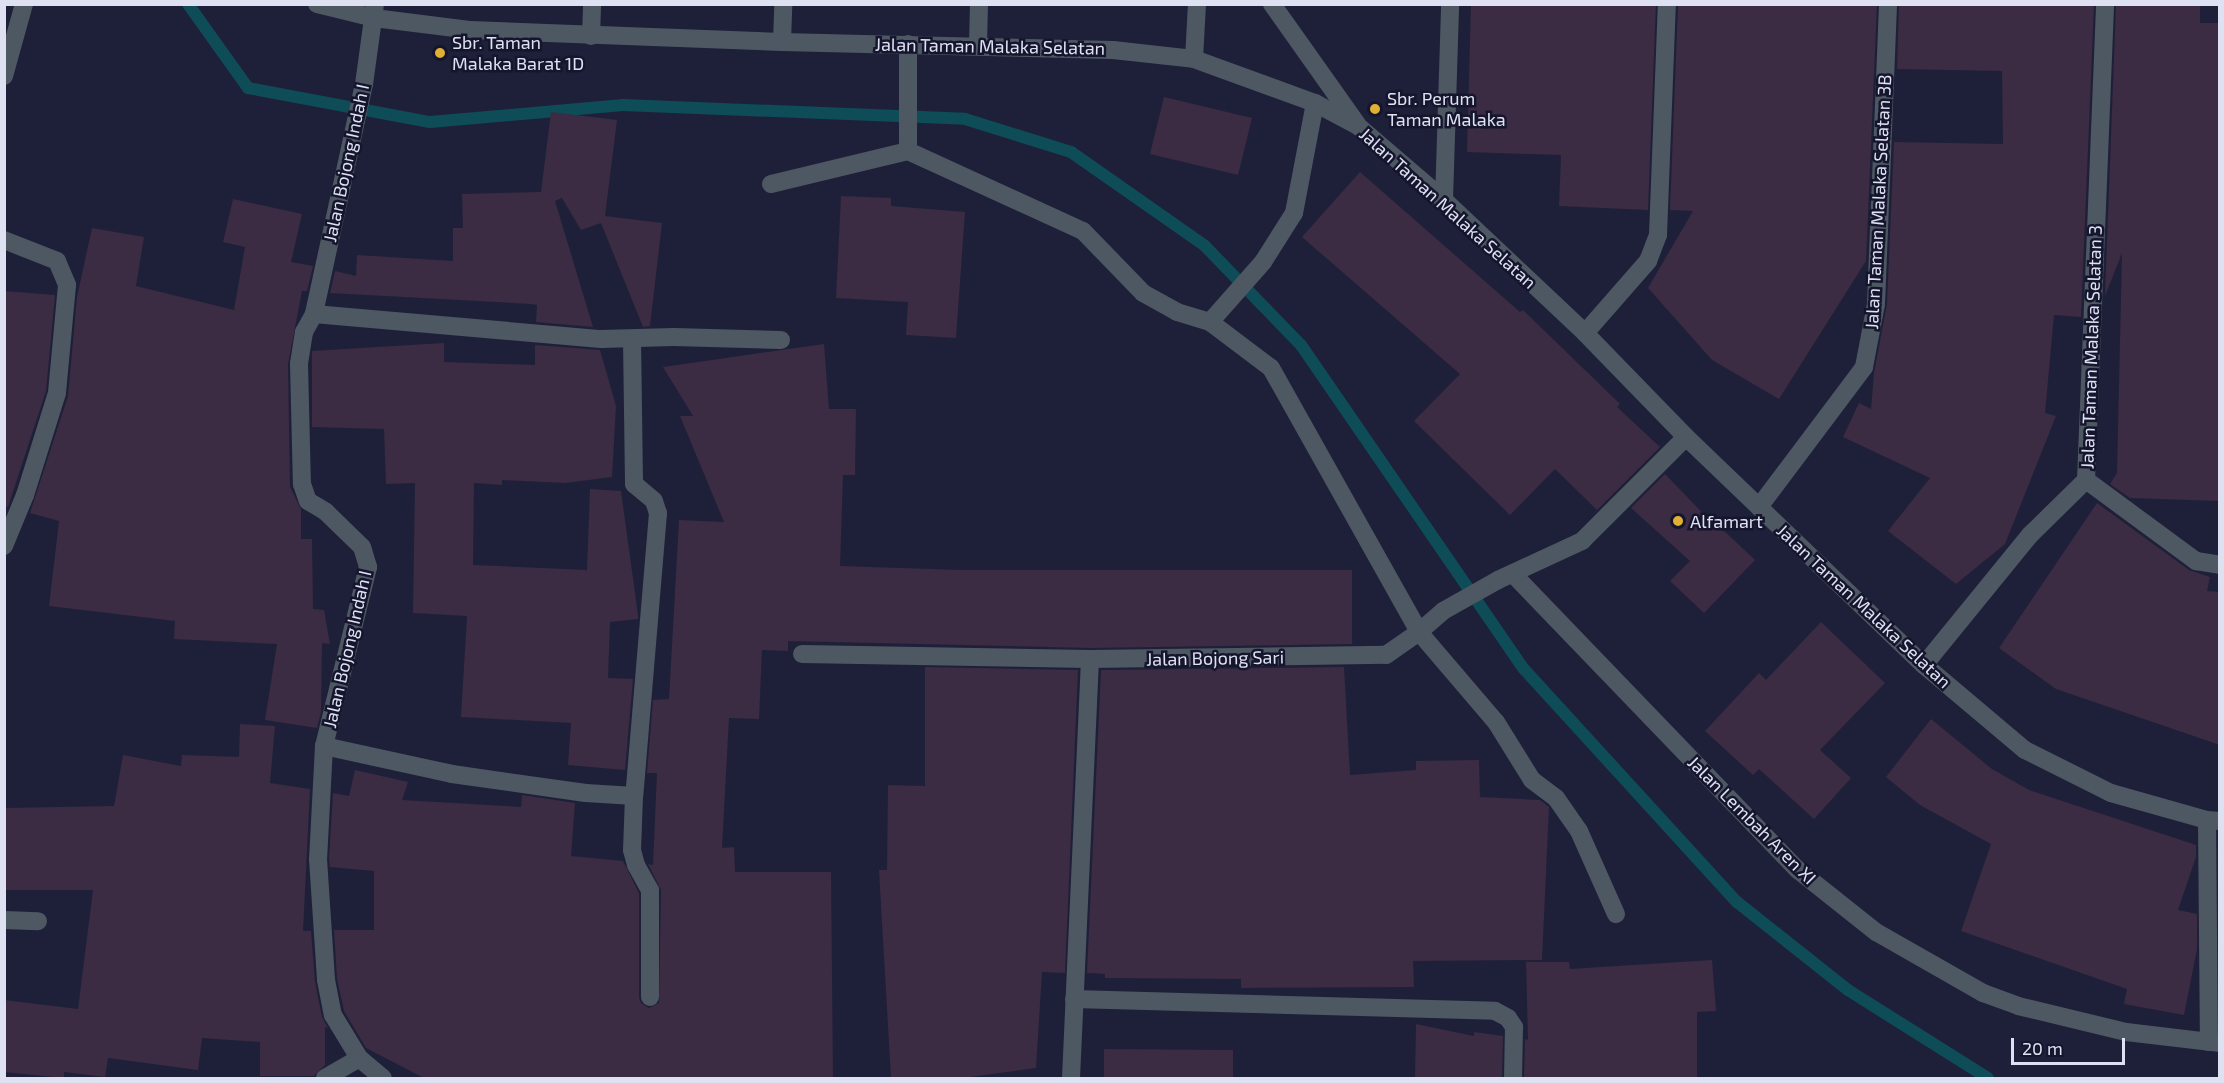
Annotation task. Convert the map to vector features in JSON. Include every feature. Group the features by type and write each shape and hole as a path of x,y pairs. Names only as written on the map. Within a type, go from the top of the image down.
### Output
{"street":[{"path":"4,76 24,4"},
{"name":"Jalan Taman Malaka Selatan","path":"317,4 375,11 471,30 782,42 1113,50 1194,59 1315,103 1358,126 1444,200 1585,333 1686,437 1924,665 2025,750 2111,793 2213,820"},
{"path":"591,36 592,4"},
{"path":"782,42 783,4"},
{"path":"978,45 979,4"},
{"path":"1194,59 1197,4"},
{"path":"1272,4 1358,126"},
{"path":"1444,200 1450,4"},
{"path":"1585,333 1648,261 1658,235 1667,4"},
{"name":"Jalan Taman Malaka Selatan 3B","path":"1759,507 1864,367 1876,304 1888,4"},
{"name":"Jalan Taman Malaka Selatan 3","path":"1924,665 2030,536 2086,480 2105,4"},
{"name":"Jalan Bojong Indah I","path":"375,11 364,84 314,314 304,332 299,364 302,483 308,501 326,512 362,547 368,567 324,746 318,859 326,980 333,1015 358,1058 383,1078"},
{"path":"908,44 908,151"},
{"path":"1210,322 1263,262 1294,213 1315,103"},
{"path":"771,184 908,151 1083,231 1143,293 1177,312 1210,322 1272,368 1419,632 1496,722 1532,780 1556,798 1579,831 1616,914"},
{"path":"4,240 57,261 67,285 57,393 25,495 4,546"},
{"path":"314,314 601,339 781,340"},
{"path":"632,339 634,484 654,501 658,513 634,796 633,857 650,890 650,997"},
{"name":"Jalan Bojong Sari","path":"802,654 1090,659 1386,655 1419,632 1443,611 1505,577 1581,541 1686,437"},
{"path":"2086,480 2196,561 2220,565"},
{"name":"Jalan Lembah Aren XI","path":"1505,577 1798,870 1876,932 1983,993 2018,1006 2126,1032 2214,1043 2213,820"},
{"path":"1071,1078 1090,659"},
{"path":"324,746 452,774 585,793 634,796"},
{"path":"4,920 38,921"},
{"path":"1074,999 1495,1011 1508,1018 1514,1027 1513,1078"},
{"path":"325,1078 358,1058"}],"building":[{"path":"1471,4 1656,4 1648,210 1559,206 1561,155 1467,152"},
{"path":"1678,4 1877,4 1866,261 1779,399 1712,360 1648,288 1693,211 1670,210"},
{"path":"1899,4 2094,4 2081,317 2054,315 2045,413 2056,416 2005,544 1956,584 1888,531 1930,478 1843,437 1859,403 1871,409 1874,373 1887,304 1894,142 2003,144 2002,71 1897,69"},
{"path":"2116,4 2200,4 2200,23 2220,23 2220,501 2130,498 2110,484 2117,473 2122,253 2105,296"},
{"path":"1164,97 1252,118 1238,175 1150,154"},
{"path":"551,112 617,120 605,216 662,223 650,326 643,327 601,223 581,230 562,198 555,201 593,327 536,322 537,305 531,304 330,293 335,271 356,276 357,255 453,261 453,228 463,228 462,194 541,192"},
{"path":"1360,172 1520,312 1523,310 1620,404 1617,407 1660,447 1597,510 1555,469 1510,515 1414,421 1460,374 1302,237"},
{"path":"841,196 891,198 891,206 965,212 956,338 906,335 908,302 836,298"},
{"path":"233,199 302,214 291,262 313,266 307,291 302,291 288,364 290,487 301,509 301,539 312,539 313,609 324,610 330,644 322,643 321,712 317,728 265,720 277,644 174,639 175,621 49,606 59,521 30,513 68,396 77,297 92,228 144,237 136,286 234,310 245,247 223,242"},
{"path":"4,291 55,295 46,391 8,507 4,506"},
{"path":"444,343 444,362 535,365 535,345 600,350 616,406 612,477 565,483 502,480 502,485 474,483 473,565 587,570 590,489 621,491 638,619 610,622 608,678 633,679 625,770 568,765 571,723 461,717 467,616 413,613 415,483 386,484 384,429 312,427 312,351"},
{"path":"824,344 829,409 856,409 855,475 843,475 840,566 962,570 1352,570 1352,644 1090,648 788,641 788,651 762,650 759,719 729,718 722,848 734,847 735,872 831,872 833,1078 424,1078 366,1048 344,1011 337,979 334,930 374,930 374,871 330,867 329,859 333,793 349,796 355,770 408,782 402,800 521,807 522,795 575,803 571,856 623,861 639,893 639,998 641,1003 649,1008 659,1003 661,890 648,864 653,865 657,773 647,773 653,700 669,699 679,520 724,522 680,416 693,416 663,367"},
{"path":"1665,474 1719,530 1721,528 1755,560 1704,613 1670,581 1690,561 1631,508"},
{"path":"2097,503 2189,570 2210,577 2207,591 2220,592 2220,745 2056,689 1999,648"},
{"path":"1821,622 1885,683 1820,750 1851,778 1814,819 1759,769 1753,775 1705,731 1759,673 1766,680"},
{"path":"925,667 1078,670 1065,973 1042,972 1036,1068 963,1078 891,1078 879,870 887,870 888,785 925,786"},
{"path":"1344,667 1350,775 1416,770 1416,761 1479,760 1480,797 1540,800 1549,807 1542,960 1413,961 1414,987 1241,988 1241,979 1105,978 1105,974 1087,973 1101,670"},
{"path":"1931,719 1992,769 2029,790 2196,845 2196,857 2178,910 2197,914 2197,949 2184,1015 2124,1004 2127,989 1961,931 1991,844 1920,805 1886,777"},
{"path":"240,724 275,726 270,783 310,789 303,931 311,931 315,982 322,1017 328,1028 325,1027 325,1065 314,1076 260,1076 260,1042 202,1038 198,1070 108,1058 105,1077 64,1072 64,1078 4,1072 4,1000 78,1009 93,890 4,890 4,808 114,806 123,755 181,766 182,755 239,757"},
{"path":"1712,960 1716,1011 1697,1012 1697,1078 1524,1078 1525,1039 1528,1040 1526,962 1569,962 1570,969"},
{"path":"1416,1024 1474,1036 1474,1032 1503,1036 1502,1078 1415,1078"},
{"path":"1104,1049 1233,1050 1233,1078 1104,1078"}],"waterway":[{"path":"188,4 248,88 430,122 623,105 965,119 1071,152 1204,245 1301,345 1524,669 1737,902 1848,990 1988,1078"}],"place":[{"name":"Sbr. Taman Malaka Barat 1D","path":"440,53"},
{"name":"Sbr. Perum Taman Malaka","path":"1375,109"},
{"name":"Alfamart","path":"1678,521"}]}
